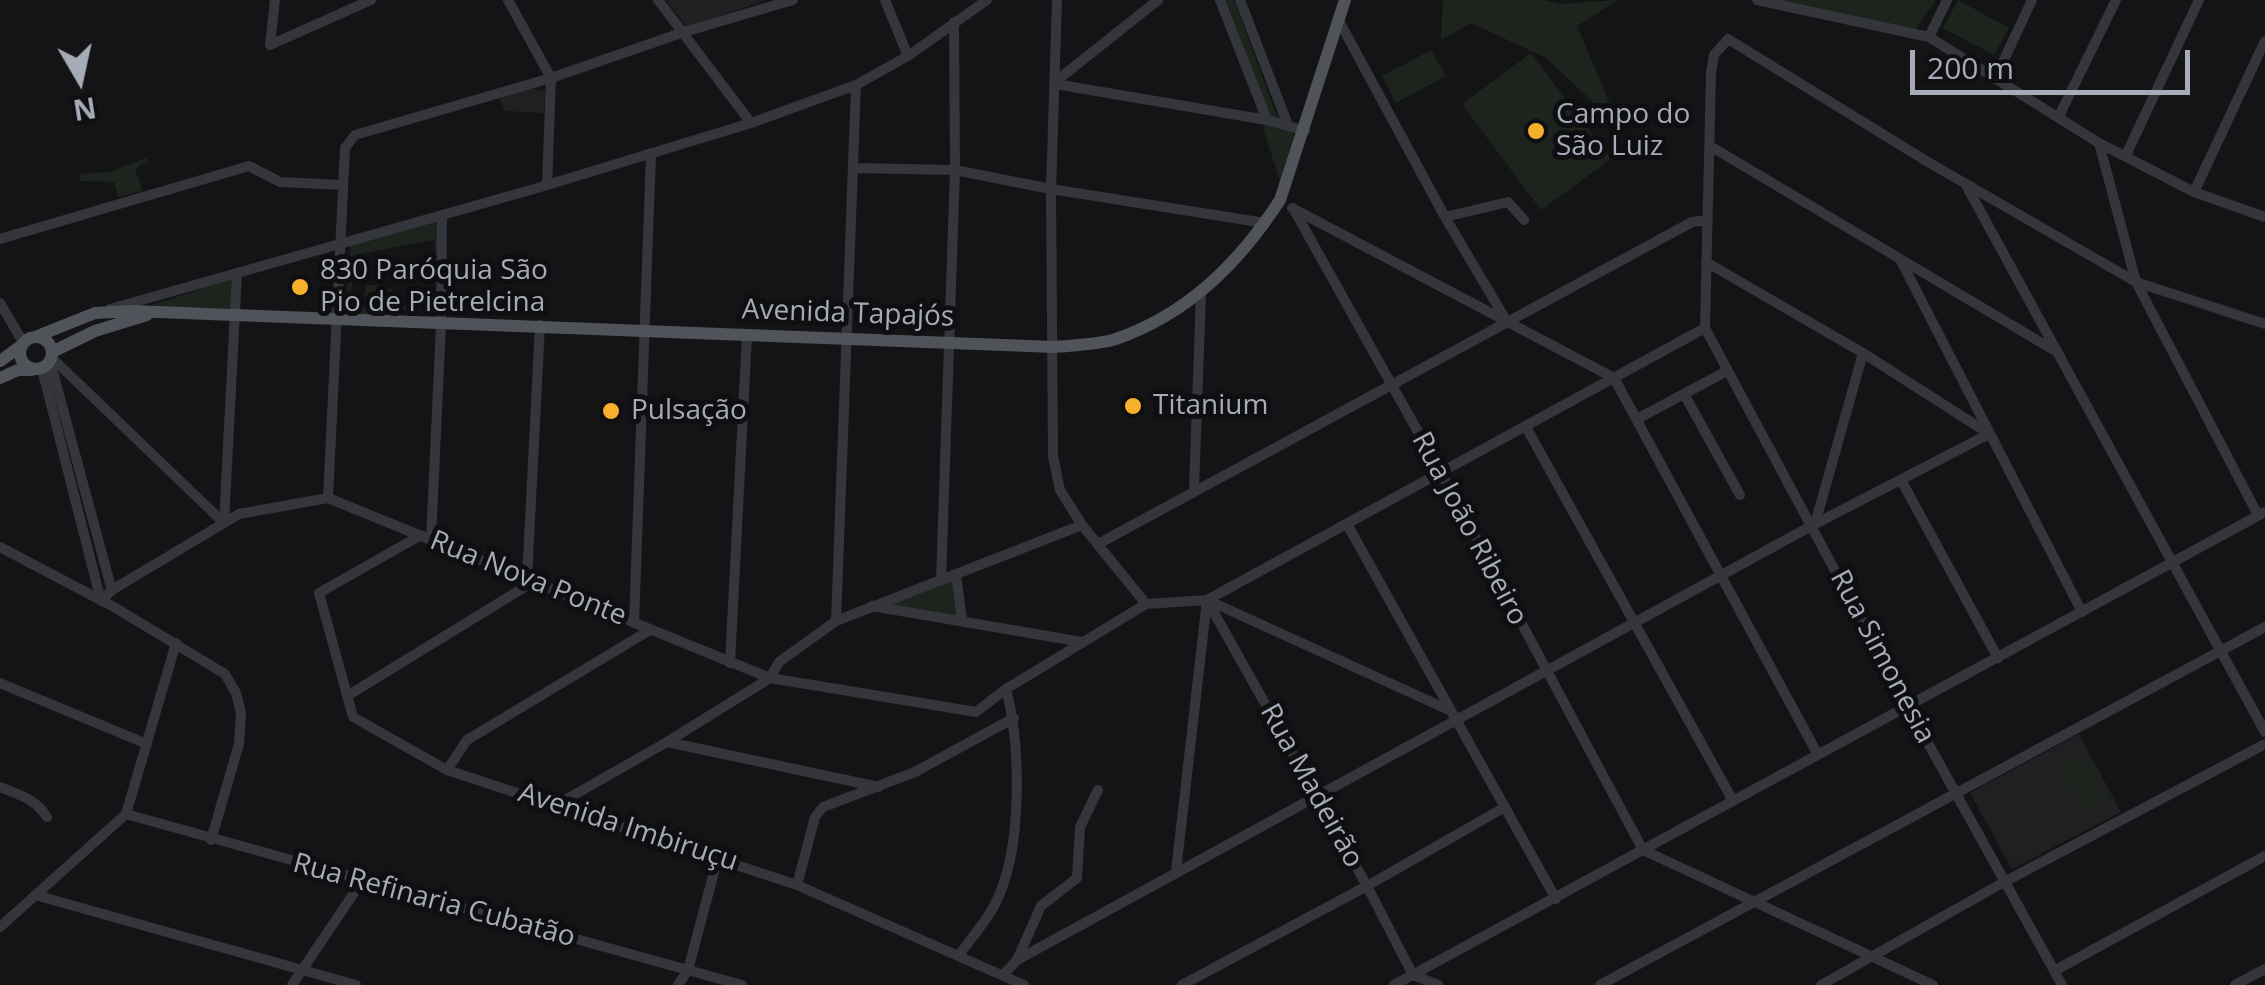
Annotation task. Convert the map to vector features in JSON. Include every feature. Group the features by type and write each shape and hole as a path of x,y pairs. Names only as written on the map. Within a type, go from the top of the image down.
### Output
{"main road":[{"name":"Avenida Tapajós","path":"94,313 540,325 1054,347 1113,340 1202,293 1239,257 1265,223 1280,200 1346,0"},
{"path":"0,361 27,341 94,313"},
{"path":"0,378 46,362 95,332 148,314"},
{"path":"27,341 23,363 46,362"},
{"path":"27,341 46,341 46,362"}],"street":[{"path":"275,0 270,45 370,0"},
{"path":"508,0 551,78 548,184"},
{"path":"658,0 751,123"},
{"path":"101,601 112,590 240,514 328,498 345,148 355,135 551,78 684,32 794,0"},
{"path":"885,0 908,56"},
{"path":"94,313 751,123 856,85 908,56 987,0"},
{"path":"1057,0 1051,189 1053,456 1060,490 1146,604"},
{"path":"1055,83 1158,0"},
{"path":"1220,0 1268,120"},
{"path":"1240,0 1288,125"},
{"path":"1757,0 1929,36 2099,143 2194,192 2265,218"},
{"path":"1929,36 1948,0"},
{"path":"1994,80 2032,0"},
{"path":"2059,116 2116,0"},
{"path":"2126,155 2199,0"},
{"path":"1339,21 1505,321"},
{"path":"941,580 956,170 954,22"},
{"path":"959,955 994,907 1015,839 1014,718 1006,689 1146,604 1206,600 1705,328 1711,72 1714,54 1728,39 1965,184 2136,282 2265,324"},
{"path":"2194,192 2265,41"},
{"path":"1055,83 1268,120 1305,131"},
{"path":"836,621 856,85"},
{"path":"1394,985 2262,513 2136,282 2099,143"},
{"path":"1710,146 2060,354"},
{"path":"634,623 651,153"},
{"path":"0,239 249,166 280,182 343,185"},
{"path":"854,168 956,170 1265,223"},
{"path":"1965,184 2265,732"},
{"path":"1280,200 1614,378 1817,753"},
{"path":"1445,216 1508,202 1524,220"},
{"name":"Rua João Ribeiro","path":"1292,208 1644,850"},
{"path":"426,537 441,322 442,215"},
{"path":"1098,544 1505,321 1692,222 1708,220"},
{"path":"1314,246 1319,234 1333,230"},
{"path":"1900,258 2082,612"},
{"path":"1706,262 1863,353 1989,434"},
{"path":"224,523 237,274"},
{"path":"1194,490 1202,293"},
{"path":"0,303 27,341"},
{"path":"347,696 530,581 540,325"},
{"name":"Rua Simonesia","path":"1705,328 2062,985"},
{"path":"730,663 747,335"},
{"path":"1813,526 1863,353"},
{"path":"46,362 224,523"},
{"path":"46,362 114,607"},
{"path":"46,362 101,601"},
{"path":"1637,419 1727,370"},
{"path":"1684,394 1740,495"},
{"path":"1526,427 1732,799"},
{"path":"1003,975 1017,960 1316,798 1456,717 1634,626 1989,434"},
{"path":"1901,480 1998,658"},
{"path":"205,505 225,497"},
{"name":"Rua Nova Ponte","path":"328,498 770,678 976,712 1006,689"},
{"path":"558,804 770,678 779,662 836,621 1082,524"},
{"path":"1347,524 1556,899"},
{"name":"Avenida Imbiruçu","path":"426,537 319,593 352,717 447,770 797,885 1024,985"},
{"path":"0,547 114,607 224,674 236,693 239,744 211,840"},
{"path":"956,574 962,620"},
{"path":"1206,600 1456,717"},
{"path":"1176,871 1206,600"},
{"name":"Rua Madeirão","path":"1206,600 1368,886 1412,975"},
{"path":"872,606 1083,642"},
{"path":"1600,985 2265,627"},
{"path":"447,770 467,740 650,630"},
{"path":"0,927 126,814 176,644"},
{"path":"0,683 147,744"},
{"path":"797,885 815,817 823,807 915,772 1014,718"},
{"path":"667,742 880,788"},
{"path":"1821,985 2006,880 2265,744"},
{"path":"0,800 5,790 40,806 47,817"},
{"path":"1017,960 1041,906 1077,878 1080,827 1098,790"},
{"path":"1182,985 1368,886 1505,807"},
{"name":"Rua Refinaria Cubatão","path":"126,814 742,985"},
{"path":"1644,850 1933,985"},
{"path":"2054,972 2265,856"},
{"path":"678,985 688,970 718,857"},
{"path":"292,985 362,881"},
{"path":"35,895 356,985"},
{"path":"2235,985 2265,968"},
{"path":"1412,975 1438,985"}],"shaded area":[{"path":"666,0 766,0 687,28"},
{"path":"1226,0 1234,0 1275,111 1295,138 1281,185 1263,128 1268,112"},
{"path":"1443,0 1544,0 1560,4 1618,0 1577,26 1620,127 1546,58 1471,23 1441,40"},
{"path":"1777,0 1936,0 1915,30"},
{"path":"1958,0 2009,28 1994,55 1943,28"},
{"path":"1431,50 1446,76 1396,103 1382,76"},
{"name":"Campo do São Luiz","path":"1531,53 1611,159 1541,210 1462,104"},
{"path":"529,88 545,91 544,113 505,111 498,95"},
{"path":"146,158 149,163 135,170 143,191 118,197 114,182 80,181 79,174 110,172"},
{"path":"434,221 438,227 438,282 434,240 354,255 350,305 364,305 366,285 382,285 393,289 394,305 412,305 416,315 410,310 366,308 368,314 345,314 351,244"},
{"path":"231,279 231,308 147,307"},
{"path":"955,576 960,617 877,605"},
{"path":"2079,734 2121,812 2012,869 1970,793"},
{"path":"2083,755 2109,800 2085,813 2059,767"}],"place":[{"name":"Campo do São Luiz","path":"1536,131"},
{"name":"830 Paróquia São Pio de Pietrelcina","path":"300,287"},
{"name":"Titanium","path":"1133,406"},
{"name":"Pulsação","path":"611,411"}]}
